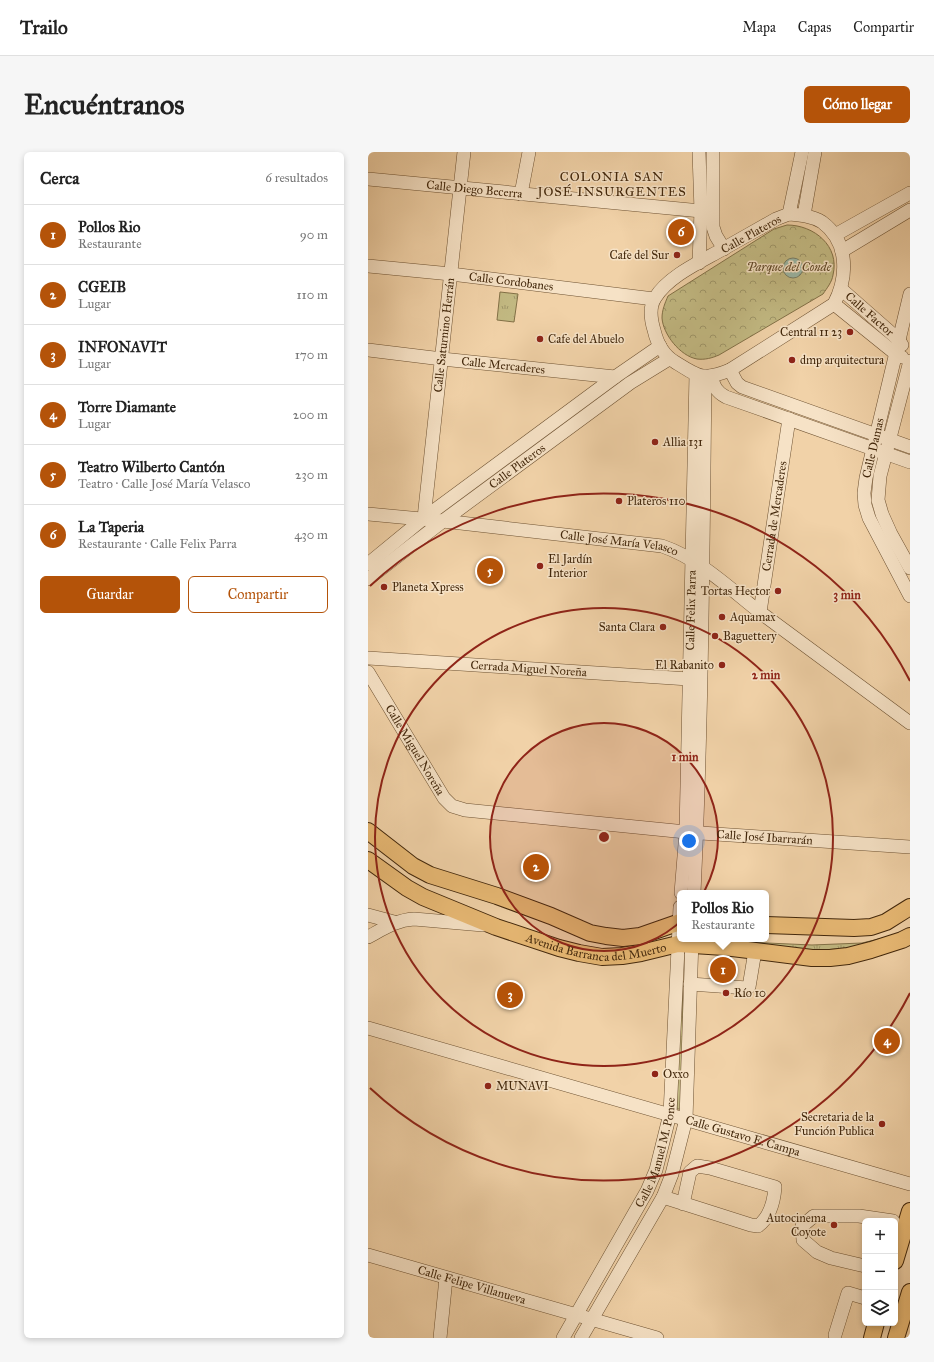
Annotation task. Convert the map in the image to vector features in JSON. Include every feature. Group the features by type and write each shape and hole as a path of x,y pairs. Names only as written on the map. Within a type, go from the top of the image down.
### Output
{"main road":[{"name":"Avenida Barranca del Muerto","path":"368,831 413,866 430,875 497,896 590,932 606,936 640,936 677,918"},
{"name":"Avenida Barranca del Muerto","path":"368,860 407,888 423,897 496,926 573,952 602,957 641,953 687,942 812,958 830,958 848,956 872,950 910,936"},
{"path":"769,924 854,928 871,927 886,922 910,907"},
{"path":"872,950 886,938 910,924"},
{"path":"896,1254 901,1219"},
{"path":"896,1338 910,1292"},
{"path":"872,1338 875,1326"}],"street":[{"name":"Calle Saturnino Herrán","path":"424,518 464,152"},
{"path":"521,194 529,152"},
{"path":"699,152 701,211 699,262"},
{"path":"713,152 714,227 716,236 724,249"},
{"path":"789,214 802,152"},
{"path":"804,215 815,152"},
{"name":"Calle Diego Becerra","path":"368,180 701,211"},
{"path":"835,235 910,193"},
{"path":"842,251 910,210"},
{"name":"Calle Plateros","path":"704,376 669,359 656,340 650,317 654,299 665,284 699,262 776,219 789,214 804,215 821,222 835,235 842,251 843,275 841,289 834,304"},
{"name":"Calle Cordobanes","path":"368,266 451,274 654,299"},
{"name":"Calle Factor","path":"841,289 899,340 910,361"},
{"name":"Calle Damas","path":"910,294 872,449 864,493 865,505 869,518 910,596"},
{"path":"704,376 730,370 834,304"},
{"name":"Calle Factor","path":"834,304 896,354 910,361"},
{"name":"Calle Plateros","path":"368,564 424,518 615,377 660,346"},
{"name":"Calle Mercaderes","path":"368,350 615,377"},
{"name":"Calle Plateros","path":"368,579 630,383 669,359"},
{"name":"Calle Damas","path":"910,361 885,453 880,476 878,500 882,514 910,568"},
{"path":"730,370 734,379 742,387 910,447"},
{"path":"704,376 714,386 718,393 726,397 910,462"},
{"name":"Calle Felix Parra","path":"694,890 691,832 689,679 692,559 704,376"},
{"name":"Calle Felix Parra","path":"681,890 691,832 703,567 704,376"},
{"name":"Cerrada de Mercaderes","path":"760,612 789,419"},
{"name":"Calle José María Velasco","path":"368,514 424,518 662,546 677,551 703,567 760,612 910,723"},
{"name":"Cerrada Miguel Noreña","path":"368,658 689,679"},
{"name":"Calle Miguel Noreña","path":"368,672 444,798 452,806"},
{"name":"Calle José Ibarrarán","path":"452,806 464,810 691,832 910,847"},
{"path":"368,915 394,922"},
{"path":"368,937 394,922 404,919 496,926"},
{"name":"Calle Manuel M. Ponce","path":"581,1338 663,1197 672,1174 686,1119 690,984 687,942"},
{"name":"Calle Manuel M. Ponce","path":"563,1338 647,1192 656,1170 670,1114 687,942"},
{"path":"690,984 747,988 749,986 755,951"},
{"name":"Calle Gustavo E. Campa","path":"368,1028 910,1184"},
{"path":"663,1197 683,1204 751,1225 758,1226 765,1221 775,1198 775,1187 710,1168 697,1166 690,1172 683,1204"},
{"path":"862,1265 831,1258 817,1252 803,1240 802,1226 814,1216 859,1216 901,1219"},
{"name":"Calle Felipe Villanueva","path":"368,1255 650,1337"},
{"path":"440,1338 446,1278"},
{"path":"835,1335 848,1293 862,1297"}],"green space":[{"name":"Parque del Conde","path":"787,225 797,226 815,233 829,246 833,255 833,275 823,294 719,355 706,359 697,359 684,354 669,337 663,324 663,312 668,296 774,229"},
{"path":"500,292 518,294 514,322 497,320"},
{"path":"891,936 882,945 812,951 720,942 812,945 862,943"},
{"path":"674,967 682,967 685,1109 677,1109"}],"water":[{"path":"793,258 800,261 803,268 800,275 793,278 786,275 783,268 786,261"}],"place":[{"name":"La Taperia","path":"681,232"},
{"name":"Cafe del Sur","path":"677,255"},
{"name":"Central 11 23","path":"850,332"},
{"name":"Cafe del Abuelo","path":"540,339"},
{"name":"dmp arquitectura","path":"792,360"},
{"name":"Allia 131","path":"655,442"},
{"name":"Plateros 110","path":"619,501"},
{"name":"El Jardín Interior","path":"540,566"},
{"name":"Teatro Wilberto Cantón","path":"490,571"},
{"name":"Planeta Xpress","path":"384,587"},
{"name":"Tortas Hector","path":"778,591"},
{"name":"Aquamax","path":"722,617"},
{"name":"Santa Clara","path":"663,627"},
{"name":"Baguettery","path":"715,636"},
{"name":"El Rabanito","path":"722,665"},
{"name":"CGEIB","path":"536,867"},
{"name":"Pollos Rio","path":"723,970"},
{"name":"Río 10","path":"726,993"},
{"name":"INFONAVIT","path":"510,995"},
{"name":"Torre Diamante","path":"887,1041"},
{"name":"Oxxo","path":"655,1074"},
{"name":"MUNAVI","path":"488,1086"},
{"name":"Secretaria de la Función Publica","path":"882,1124"},
{"name":"Autocinema Coyote","path":"834,1225"}],"district":[{"name":"COLONIA SAN JOSÉ INSURGENTES","path":"612,184"}]}
